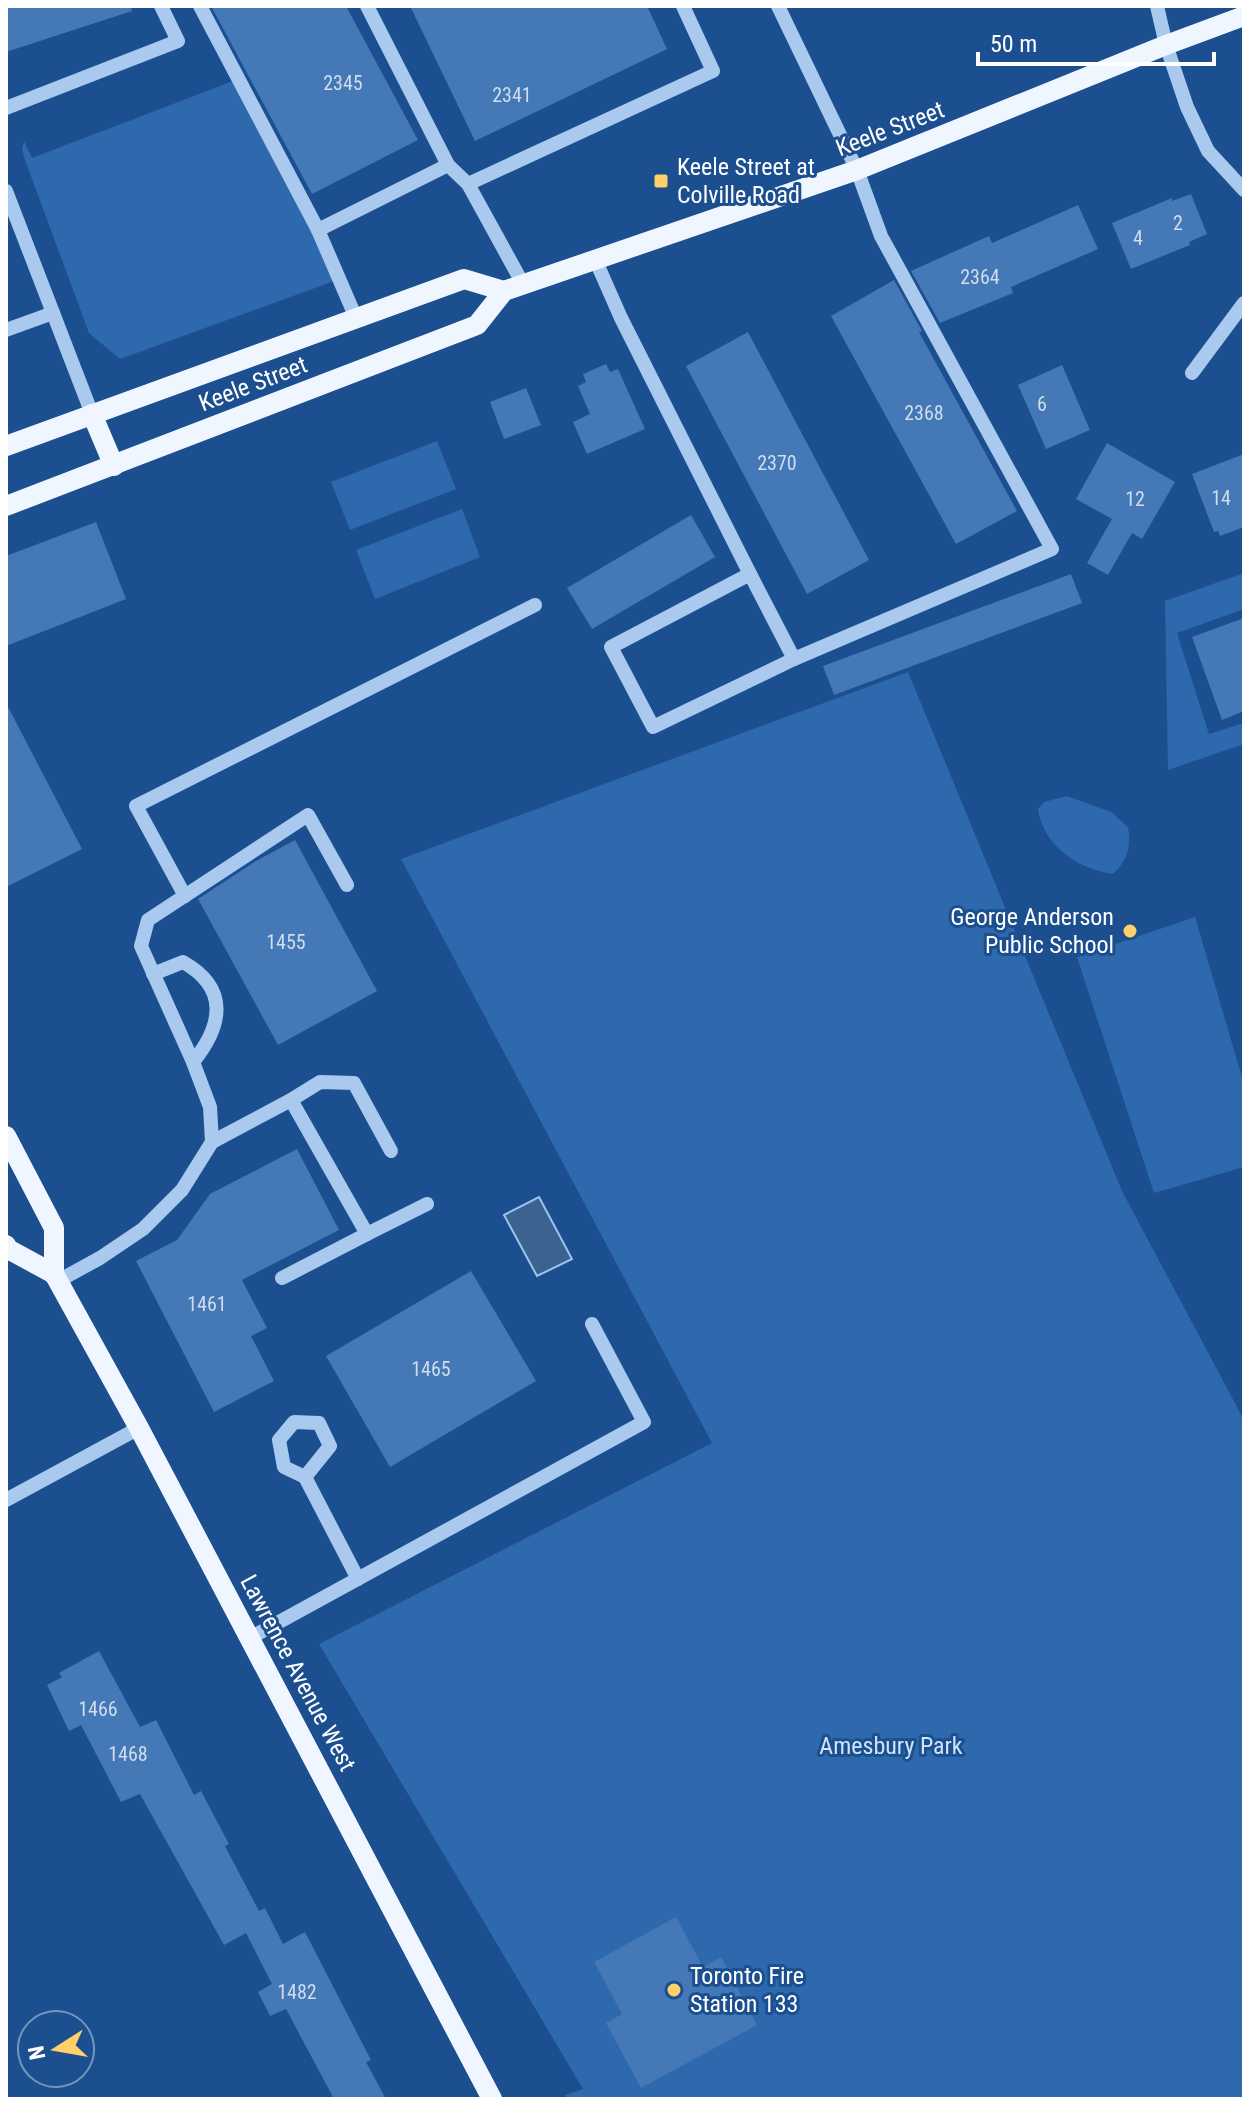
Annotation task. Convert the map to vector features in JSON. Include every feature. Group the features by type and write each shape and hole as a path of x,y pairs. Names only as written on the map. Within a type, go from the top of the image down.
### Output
{"main road":[{"name":"Keele Street","path":"6,506 477,325 514,288 857,170 1244,16"},
{"name":"Keele Street","path":"6,446 464,279 514,288"},
{"path":"92,414 114,466"},
{"name":"Lawrence Avenue West","path":"6,1136 54,1228 56,1277 139,1428 492,2099"},
{"path":"6,1245 56,1277"}],"street":[{"path":"6,108 178,41 161,6"},
{"path":"200,6 318,230 356,318"},
{"path":"367,6 448,165 468,184 514,288"},
{"path":"468,184 713,71 683,6"},
{"path":"750,574 611,647 653,727 794,659 1052,549 881,236 857,170 778,6"},
{"path":"1157,6 1166,45 1187,107 1208,151 1244,190"},
{"path":"318,230 448,165"},
{"path":"6,191 13,225 53,313 92,414"},
{"path":"595,259 621,318 794,659"},
{"path":"1192,373 1244,303"},
{"path":"6,330 53,313"},
{"path":"185,896 136,806 535,605"},
{"path":"212,1142 210,1107 141,946 148,920 308,815 347,885"},
{"path":"153,974 183,962 200,972 216,1001 218,1019 208,1043 193,1062"},
{"path":"56,1277 100,1258 143,1229 182,1190 212,1142 320,1082 354,1083 391,1151"},
{"path":"291,1100 367,1234"},
{"path":"282,1278 427,1204"},
{"path":"250,1638 644,1422 592,1324"},
{"path":"6,1500 139,1428"},
{"path":"305,1477 358,1579"}],"green space":[{"path":"233,81 337,280 120,359 89,333 25,160 22,149 24,141 32,158"},
{"path":"437,441 456,489 350,530 331,482"},
{"path":"462,509 480,557 375,599 356,550"},
{"path":"1244,573 1244,609 1177,633 1209,734 1244,723 1244,744 1168,770 1165,601"},
{"name":"Amesbury Park","path":"908,672 1122,1191 1244,1420 1244,2099 567,2099 565,2095 583,2089 319,1644 712,1443 401,859"},
{"path":"1067,796 1111,812 1128,827 1127,853 1113,874 1075,861 1064,854 1047,834 1038,809 1044,802"},
{"path":"1195,917 1244,1084 1244,1167 1154,1193 1077,957"}],"shaded area":[{"path":"539,1197 572,1259 537,1276 504,1215"}],"building":[{"path":"6,6 131,6 132,11 6,52"},
{"path":"211,6 346,6 418,140 312,194"},
{"path":"410,6 647,6 667,49 475,141"},
{"path":"1191,194 1207,234 1189,242 1190,245 1131,269 1112,223 1172,198 1172,201"},
{"path":"1078,205 1098,249 1011,287 1013,293 940,323 911,271 989,236 992,243"},
{"path":"894,280 1017,511 956,544 831,316"},
{"path":"748,332 869,560 807,594 686,366"},
{"path":"606,364 610,372 618,369 645,429 587,454 573,422 590,414 578,386 586,382 583,374"},
{"path":"1062,365 1090,430 1046,449 1018,385"},
{"path":"526,388 541,425 504,439 490,402"},
{"path":"1107,443 1175,482 1142,539 1132,533 1108,575 1087,563 1112,519 1076,499"},
{"path":"1244,454 1244,527 1220,536 1218,531 1214,532 1192,474"},
{"path":"691,515 715,557 592,629 567,588"},
{"path":"96,522 126,599 6,646 6,556"},
{"path":"1071,574 1082,603 834,695 823,666"},
{"path":"1244,618 1244,711 1222,720 1192,637"},
{"path":"6,703 82,849 6,887"},
{"path":"295,840 377,991 278,1045 198,899"},
{"path":"297,1149 339,1230 242,1280 267,1328 251,1336 274,1381 214,1412 136,1261 177,1240 210,1194"},
{"path":"471,1271 536,1381 390,1467 326,1356"},
{"path":"99,1651 140,1727 156,1720 194,1795 201,1791 259,1911 265,1908 283,1944 305,1932 371,2060 366,2062 386,2099 334,2099 286,2009 270,2016 258,1992 272,1984 246,1933 224,1945 140,1794 121,1802 81,1725 69,1731 47,1685 62,1677 59,1673"},
{"name":"Toronto Fire Station 133","path":"676,1917 703,1967 721,1957 757,2025 641,2088 606,2023 622,2014 594,1962"}],"place":[{"name":"Keele Street at Colville Road","path":"661,181"},
{"name":"George Anderson Public School","path":"1130,931"},
{"name":"Toronto Fire Station 133","path":"674,1990"}]}
